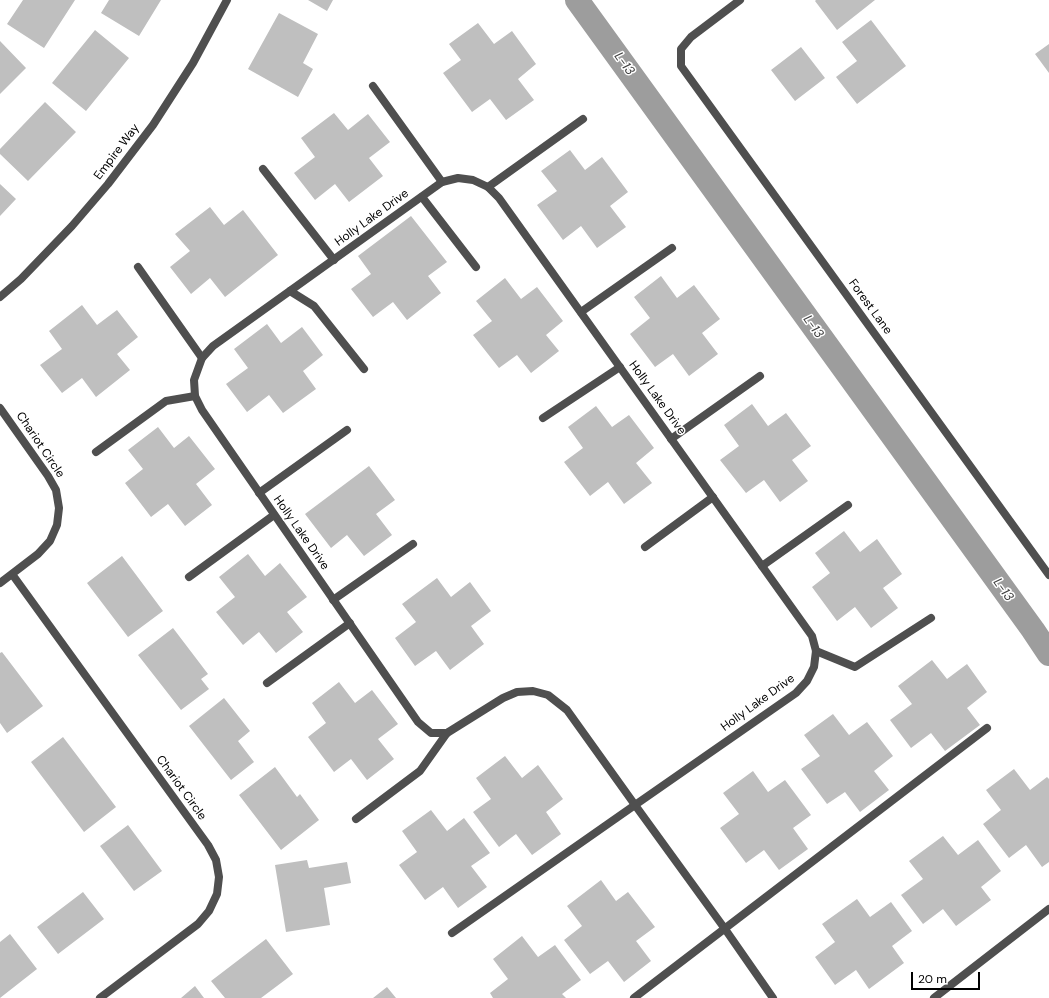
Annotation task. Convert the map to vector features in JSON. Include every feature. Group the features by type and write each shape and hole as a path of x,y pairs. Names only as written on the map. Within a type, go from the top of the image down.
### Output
{"street":[{"name":"Empire Way","path":"0,297 21,279 72,226 108,184 157,119 193,62 227,0"},
{"name":"Forest Lane","path":"740,0 690,36 681,49 681,66 1049,575"},
{"path":"373,86 442,182"},
{"path":"488,187 584,119"},
{"path":"263,169 334,260"},
{"name":"Holly Lake Drive","path":"447,733 431,733 418,722 202,410 195,396 194,380 202,358 213,346 442,182 458,178 473,180 488,187 499,198 812,636 816,651 814,667 807,681 796,693 452,933"},
{"path":"422,197 476,267"},
{"path":"580,312 672,248"},
{"path":"138,267 202,358"},
{"path":"290,291 314,306 364,369"},
{"path":"543,418 620,367"},
{"path":"672,439 760,376"},
{"path":"96,452 166,401 195,396"},
{"name":"Chariot Circle","path":"0,408 48,476 56,490 59,508 57,525 50,541 38,554 0,583"},
{"path":"259,493 347,430"},
{"path":"645,547 713,497"},
{"path":"762,566 848,505"},
{"path":"189,577 274,515"},
{"path":"333,600 413,544"},
{"name":"Chariot Circle","path":"12,574 203,839 216,860 219,877 217,894 209,911 198,924 100,998"},
{"path":"816,651 856,667 931,618"},
{"path":"267,683 350,623"},
{"path":"356,819 420,771 447,733 503,698 517,692 533,691 548,695 567,710 725,929 772,998"},
{"path":"634,998 987,728"},
{"path":"934,998 1049,909"}],"building":[{"path":"23,0 75,0 44,48 7,24"},
{"path":"109,0 161,0 139,36 101,13"},
{"path":"308,0 333,0 327,11"},
{"path":"875,0 837,30 815,1"},
{"path":"279,13 318,34 303,63 313,69 298,97 248,69"},
{"path":"871,20 906,66 857,104 836,77 857,61 842,42"},
{"path":"478,23 494,44 512,31 536,64 518,79 534,100 506,120 490,99 472,112 443,73 461,60 449,44"},
{"path":"95,30 129,58 86,111 52,83"},
{"path":"0,41 26,68 0,94"},
{"path":"1049,44 1049,73 1035,54"},
{"path":"801,47 825,78 795,101 771,70"},
{"path":"45,102 76,132 28,181 0,154 0,149"},
{"path":"334,113 348,130 368,114 390,142 369,158 383,176 349,202 335,184 315,200 294,173 315,157 301,138"},
{"path":"570,150 585,170 602,157 628,192 610,206 626,227 597,248 581,226 563,240 537,205 557,191 541,171"},
{"path":"0,184 16,199 0,216"},
{"path":"210,207 224,225 243,210 278,255 225,297 210,278 191,294 170,267 190,251 175,234"},
{"path":"411,216 447,262 428,276 441,293 407,320 393,302 373,317 351,289 371,274 358,256"},
{"path":"661,276 677,298 694,285 720,319 702,333 718,354 689,376 673,354 655,367 630,334 650,318 634,297"},
{"path":"505,278 521,299 537,287 563,321 546,335 559,351 531,373 517,355 499,368 473,335 492,321 476,301"},
{"path":"82,305 97,325 117,310 138,337 117,354 130,370 96,397 82,378 62,393 40,365 62,349 49,331"},
{"path":"267,324 281,343 302,327 323,355 303,371 316,389 283,413 269,395 247,412 226,384 248,368 234,349"},
{"path":"752,404 768,426 786,413 811,446 792,460 808,481 780,502 764,480 746,493 720,460 739,446 724,425"},
{"path":"596,406 612,427 629,415 654,448 636,463 652,483 624,504 608,482 590,496 564,462 583,448 568,427"},
{"path":"158,427 174,448 189,436 215,469 196,484 212,505 185,526 168,504 151,517 125,483 143,469 128,450"},
{"path":"369,466 395,500 376,514 392,535 364,556 347,535 331,548 305,514"},
{"path":"844,531 860,552 877,539 902,574 883,588 898,608 871,628 855,607 837,621 812,587 830,573 815,553"},
{"path":"248,554 265,576 280,563 307,597 287,612 303,632 276,653 259,632 243,645 216,612 235,597 219,577"},
{"path":"122,556 163,611 128,637 87,583"},
{"path":"437,578 451,597 470,582 491,611 471,626 484,644 450,670 436,651 415,666 395,638 416,622 402,604"},
{"path":"173,628 208,674 201,679 209,689 181,710 138,655"},
{"path":"2,652 43,706 7,733 0,723 0,653"},
{"path":"932,660 947,679 967,664 987,692 967,708 980,725 945,751 931,733 911,748 890,720 912,704 898,686"},
{"path":"339,682 355,703 372,690 398,724 378,739 394,759 367,780 351,759 334,772 308,737 326,723 312,703"},
{"path":"224,698 250,731 238,741 254,762 231,780 189,726"},
{"path":"833,714 849,735 867,722 893,756 874,771 889,790 860,812 845,792 827,804 801,769 820,756 804,735"},
{"path":"63,737 116,807 84,832 31,762"},
{"path":"505,756 522,778 538,765 563,799 546,812 561,834 532,855 516,834 499,847 473,812 491,799 476,778"},
{"path":"275,767 297,797 300,794 319,820 281,850 239,795"},
{"path":"1014,769 1030,790 1047,777 1049,779 1049,862 1042,867 1026,845 1009,858 983,824 1001,810 986,790"},
{"path":"753,771 768,792 785,780 811,815 793,828 808,849 779,870 764,850 746,863 720,828 739,814 723,793"},
{"path":"431,810 447,831 464,818 490,853 471,866 487,887 458,908 443,887 425,900 399,865 417,852 402,831"},
{"path":"128,825 162,871 134,891 100,846"},
{"path":"943,836 958,855 978,840 1001,871 981,887 991,900 956,926 943,909 923,924 901,895 923,879 909,861"},
{"path":"307,860 309,868 347,862 351,883 324,888 330,925 286,932 275,865"},
{"path":"601,880 616,901 628,892 655,927 636,941 651,961 624,982 608,961 590,974 564,940 582,926 567,906"},
{"path":"83,892 104,919 58,954 37,927"},
{"path":"857,899 870,917 891,902 912,931 892,946 904,963 869,989 856,970 835,985 815,957 835,942 822,924"},
{"path":"10,934 37,969 0,998 0,942"},
{"path":"522,936 538,957 555,945 581,980 562,994 566,998 493,998 490,993 508,979 493,959"},
{"path":"266,939 293,974 261,998 225,998 211,981"},
{"path":"195,986 204,998 181,998"},
{"path":"387,987 396,998 373,998"}],"waterway":[{"name":"L-13","path":"577,0 1049,654"}]}
